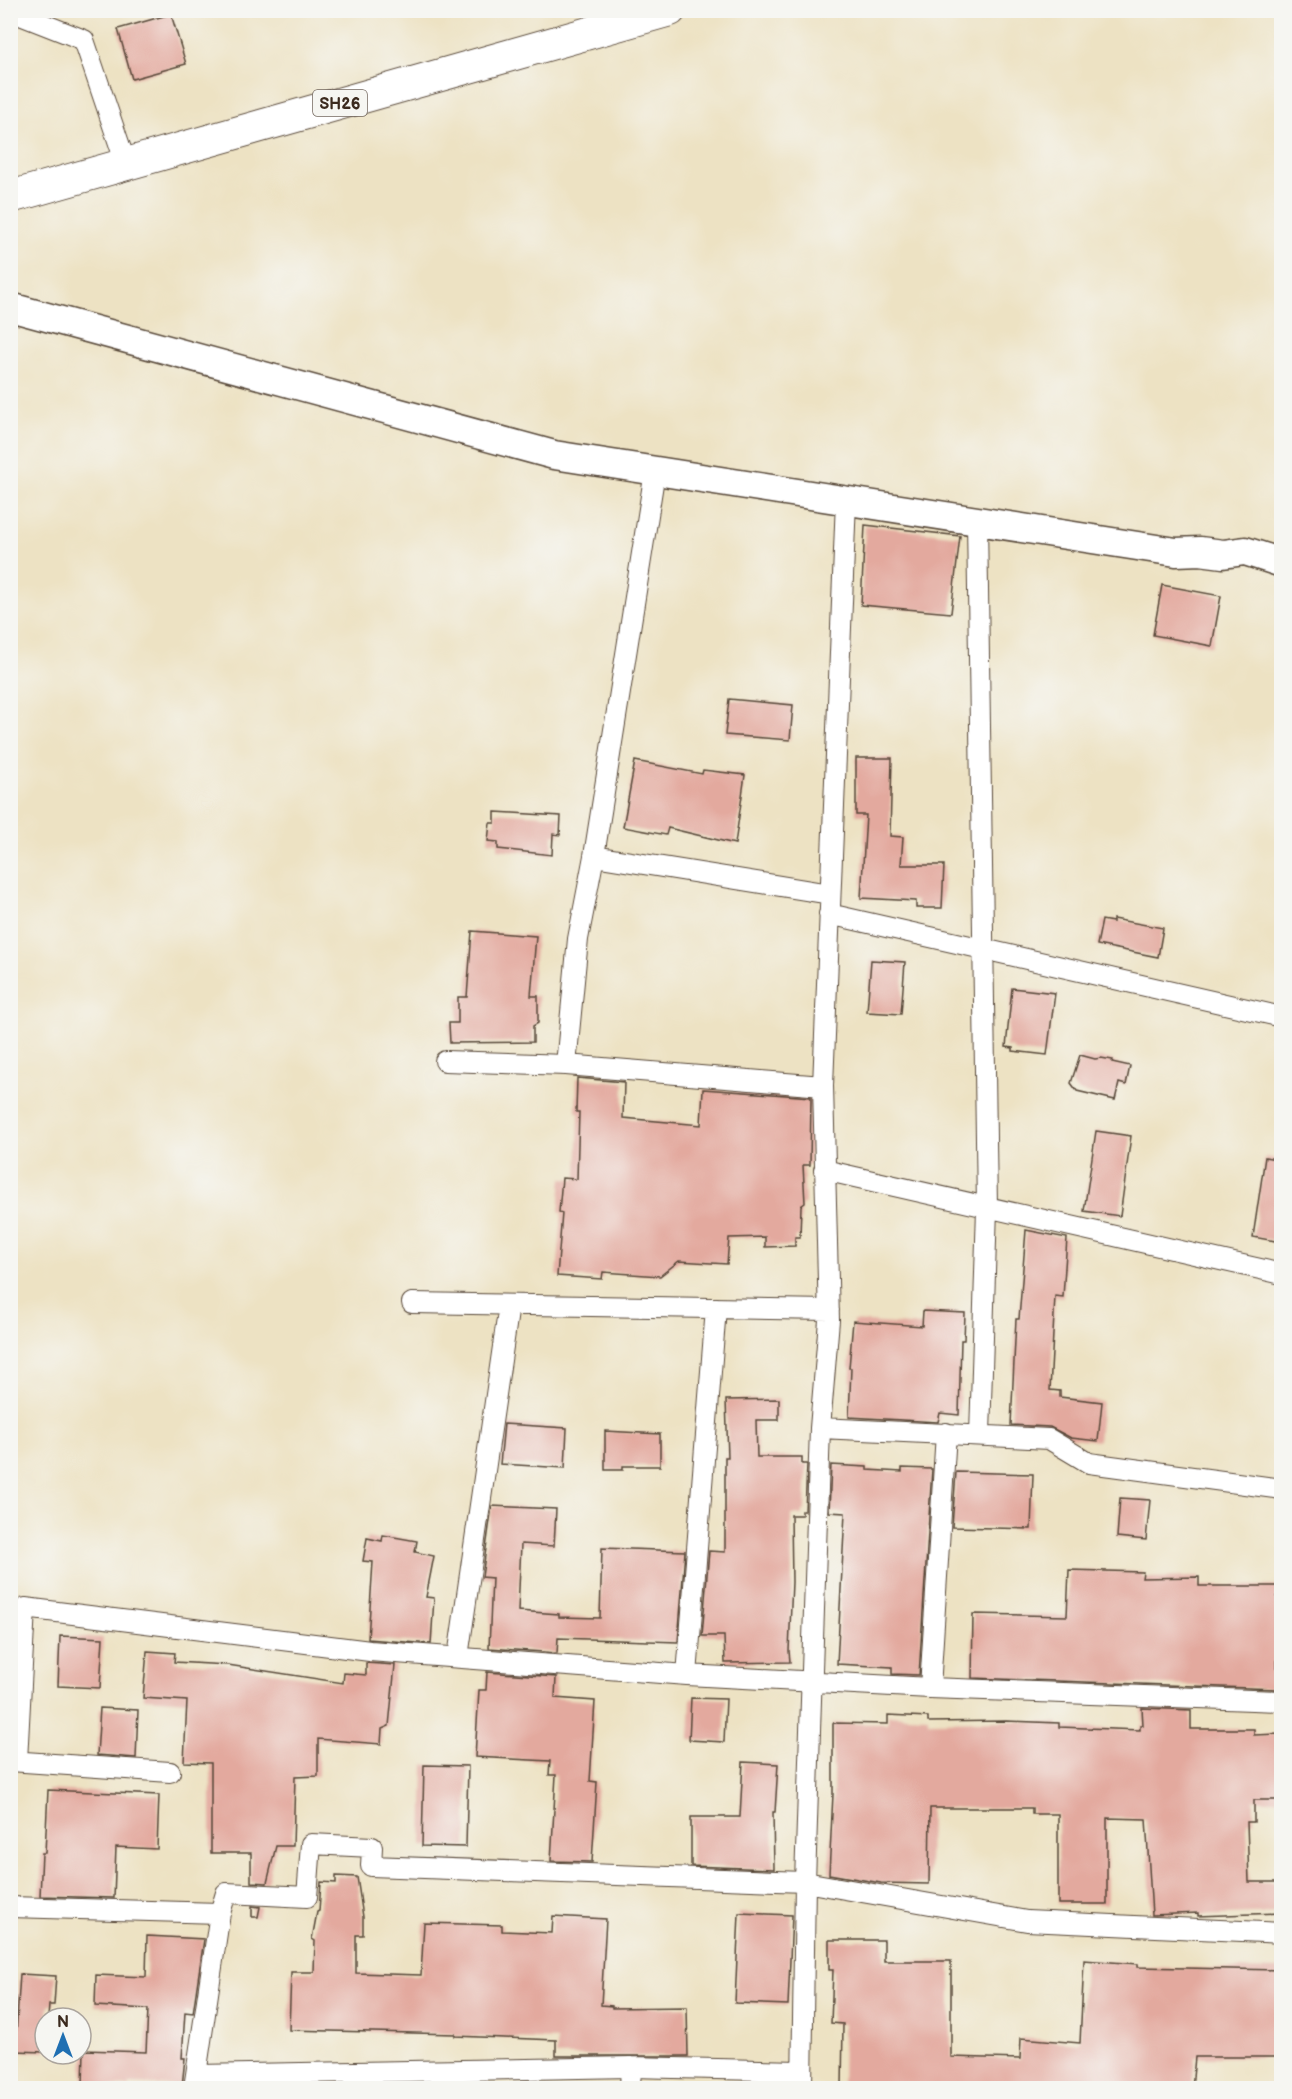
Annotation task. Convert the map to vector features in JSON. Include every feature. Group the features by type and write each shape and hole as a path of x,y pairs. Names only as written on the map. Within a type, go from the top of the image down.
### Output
{"main road":[{"name":"SH26","path":"10,196 670,10"},
{"path":"10,307 554,455 1176,552 1200,551 1224,554 1245,551 1281,563"}],"street":[{"path":"10,11 84,40 126,164"},
{"path":"566,1065 578,939 594,856 655,471"},
{"path":"846,500 823,1086 829,1310 820,1428 805,1882 802,2080 631,2067 196,2082 220,1913 226,1893 307,1897 311,1844 372,1847 371,1866 805,1882 1027,1921 1281,1933"},
{"path":"977,520 987,1208 980,1435"},
{"path":"594,856 830,894"},
{"path":"829,914 1281,1017"},
{"path":"445,1061 566,1065 823,1086"},
{"path":"824,1170 1281,1274"},
{"path":"412,1303 829,1310"},
{"path":"458,1657 510,1305"},
{"path":"687,1675 716,1308"},
{"path":"820,1428 1049,1438 1089,1463 1281,1489"},
{"path":"930,1688 946,1433"},
{"path":"170,1772 14,1761 25,1608 370,1651 687,1675 930,1688 1281,1701"},
{"path":"10,1907 220,1913"},
{"path":"630,2088 631,2067"}],"building":[{"path":"171,14 186,64 132,79 118,29"},
{"path":"865,525 960,536 951,613 861,605"},
{"path":"1162,585 1221,596 1212,646 1153,635"},
{"path":"729,699 793,705 790,740 725,735"},
{"path":"856,758 892,758 890,836 903,837 901,865 944,865 942,908 916,908 916,901 861,898 866,815 856,815"},
{"path":"635,761 702,774 703,770 745,775 735,844 668,828 666,835 623,827"},
{"path":"495,812 561,816 560,835 553,834 552,855 498,849 498,842 488,841 490,823 495,823"},
{"path":"1113,919 1163,928 1158,957 1097,945 1102,920 1113,922"},
{"path":"472,931 536,936 531,996 538,996 538,1023 533,1026 533,1042 450,1043 449,1023 458,1023 458,997 467,997"},
{"path":"871,960 905,962 901,1014 867,1012"},
{"path":"1012,988 1055,993 1047,1055 1013,1051 1013,1048 1006,1047"},
{"path":"1080,1055 1113,1060 1112,1062 1130,1066 1126,1085 1119,1083 1115,1100 1077,1091 1071,1083"},
{"path":"577,1078 624,1082 623,1118 701,1125 703,1089 811,1097 810,1165 803,1165 805,1203 801,1206 800,1237 795,1237 795,1246 765,1247 765,1237 729,1238 727,1264 679,1261 660,1276 603,1272 602,1279 557,1276 562,1178 577,1179 579,1112 576,1112"},
{"path":"1096,1131 1131,1136 1120,1216 1084,1211"},
{"path":"1265,1157 1281,1160 1281,1242 1253,1237"},
{"path":"1026,1230 1067,1238 1063,1297 1055,1296 1050,1390 1060,1391 1060,1397 1102,1402 1098,1441 1071,1438 1050,1427 1011,1425 1016,1319 1019,1319"},
{"path":"923,1311 965,1313 964,1340 961,1340 959,1415 940,1413 938,1422 849,1417 851,1368 849,1368 853,1321 922,1326"},
{"path":"779,1399 779,1420 756,1420 757,1457 802,1457 802,1464 807,1464 805,1511 802,1511 802,1515 791,1515 790,1662 725,1663 724,1636 702,1636 709,1551 725,1552 725,1457 728,1457 726,1400"},
{"path":"504,1424 567,1428 565,1468 500,1464"},
{"path":"605,1431 660,1434 660,1466 623,1466 623,1470 605,1470"},
{"path":"831,1465 902,1472 902,1468 932,1469 919,1675 892,1674 892,1667 837,1664 845,1513 829,1512"},
{"path":"956,1472 1033,1474 1031,1529 952,1527"},
{"path":"1120,1498 1150,1500 1146,1540 1117,1537"},
{"path":"492,1506 556,1509 554,1546 521,1544 518,1611 559,1614 559,1617 600,1618 602,1548 685,1551 678,1642 558,1638 557,1653 489,1648 492,1578 482,1577"},
{"path":"383,1535 417,1541 415,1552 434,1556 426,1597 434,1598 431,1644 368,1639 373,1562 363,1561 367,1538 382,1541"},
{"path":"1069,1570 1143,1572 1142,1578 1199,1577 1199,1586 1277,1586 1277,1689 972,1678 973,1614 1067,1616"},
{"path":"60,1636 103,1638 100,1688 58,1686"},
{"path":"147,1651 175,1653 174,1662 228,1665 343,1683 344,1673 366,1675 366,1663 395,1665 389,1726 382,1729 381,1744 318,1739 318,1776 295,1777 293,1846 276,1846 267,1883 251,1882 251,1853 211,1853 211,1763 184,1762 187,1701 143,1698"},
{"path":"487,1672 556,1677 555,1698 595,1701 590,1781 597,1782 592,1862 551,1861 556,1775 549,1775 550,1761 475,1757 479,1690 486,1690"},
{"path":"691,1698 726,1699 724,1742 689,1740"},
{"path":"100,1708 138,1710 136,1758 97,1755"},
{"path":"1142,1708 1191,1710 1191,1729 1254,1729 1254,1735 1281,1734 1281,1800 1254,1800 1254,1822 1247,1822 1249,1882 1281,1882 1281,1913 1152,1915 1146,1819 1107,1818 1107,1904 1058,1904 1058,1814 1032,1814 1032,1808 930,1808 929,1884 881,1883 829,1874 833,1794 833,1723 888,1724 888,1715 928,1717 928,1722 1059,1723 1059,1727 1140,1730 1140,1725 1143,1725"},
{"path":"743,1762 778,1764 775,1812 773,1812 774,1869 691,1866 691,1817 740,1817"},
{"path":"424,1765 468,1766 466,1847 422,1846"},
{"path":"48,1790 159,1795 157,1849 116,1847 114,1898 40,1896"},
{"path":"336,1876 357,1877 363,1917 363,1935 356,1935 356,1973 421,1975 424,1923 502,1925 502,1931 552,1933 553,1916 606,1919 601,2005 612,2006 612,2008 687,2007 688,2056 556,2056 556,2040 455,2036 455,2034 289,2030 291,1972 314,1972 315,1941 312,1939 319,1911 321,1882 336,1883"},
{"path":"252,1906 260,1907 258,1917 252,1917"},
{"path":"739,1913 792,1915 788,2005 735,2003"},
{"path":"147,1936 204,1939 193,2013 185,2012 182,2058 185,2058 182,2086 83,2085 84,2066 93,2066 93,2050 146,2052 148,2009 95,2006 96,1975 146,1977"},
{"path":"829,1940 884,1940 884,1961 951,1961 951,2057 1020,2059 1021,2038 1080,2043 1084,1960 1138,1964 1138,1967 1281,1970 1281,2057 1195,2057 1192,2088 842,2088 843,2024 831,2023 833,1970 829,1970"},
{"path":"20,1974 56,1976 54,2005 33,2006 33,2052 15,2051"}]}
